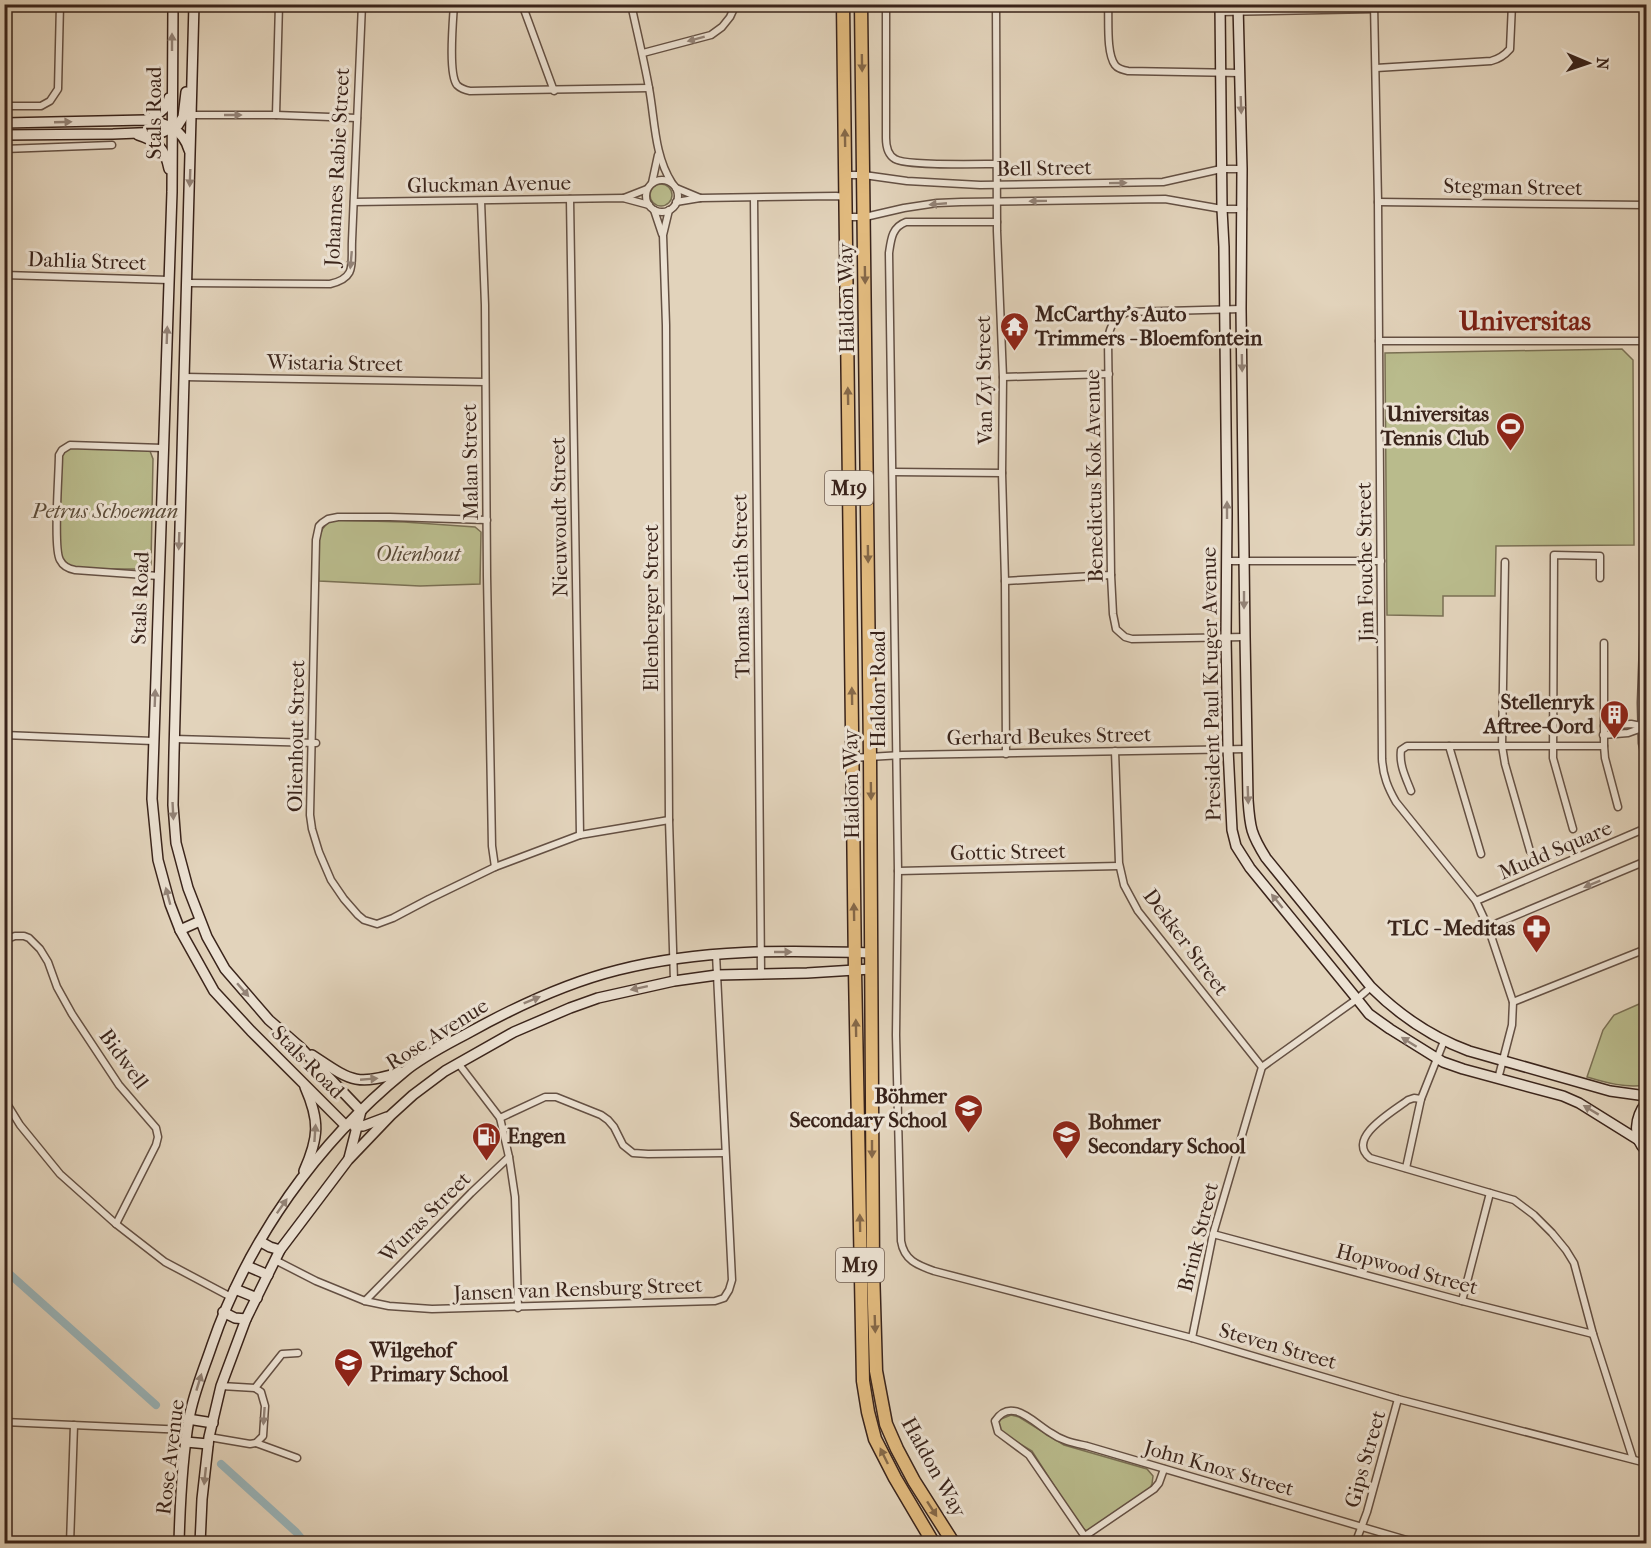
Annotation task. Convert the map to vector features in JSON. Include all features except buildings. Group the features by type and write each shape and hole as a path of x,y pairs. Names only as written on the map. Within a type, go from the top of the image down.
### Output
{"highway":[{"name":"Haldon Way","path":"843,4 855,970 863,1381 875,1439 900,1488 934,1544"},
{"name":"Haldon Way","path":"861,4 869,629 873,1269 877,1380 886,1424 897,1449 914,1481 954,1544"},
{"path":"845,111 863,111"},
{"path":"847,314 866,313"},
{"path":"848,434 867,433"},
{"path":"850,531 868,530"},
{"path":"851,628 869,629"},
{"path":"854,869 871,870"},
{"path":"857,1091 872,1090"},
{"path":"859,1181 872,1180"},
{"path":"863,1381 877,1380"},
{"path":"900,1488 914,1481"}],"street":[{"path":"4,106 41,106 50,101 58,89 60,4"},
{"name":"Stals Road","path":"173,4 172,192 153,741 152,799 158,860 180,930 214,991 346,1126"},
{"name":"Stals Road","path":"195,4 174,728 173,805 176,843 200,921 225,969 269,1020 300,1047 361,1111"},
{"path":"276,115 279,4"},
{"name":"Johannes Rabie Street","path":"187,283 330,284 347,278 350,272 354,202 362,4"},
{"path":"454,4 452,70 458,85 470,91 650,88"},
{"path":"522,4 554,91"},
{"path":"631,4 650,88 659,151 664,171 678,193 676,202 669,210 661,212 652,207 646,197 656,170 659,151"},
{"path":"643,53 711,35 722,27 736,4"},
{"name":"Bell Street","path":"886,4 886,146 890,154 895,159 910,163 996,164"},
{"name":"Van Zyl Street","path":"996,4 996,185 1003,377 1006,754"},
{"path":"1108,4 1110,51 1117,68 1128,71 1240,73"},
{"path":"1376,68 1497,59 1510,49 1512,4"},
{"path":"1646,4 1647,42"},
{"path":"1220,8 1374,7"},
{"name":"Jim Fouche Street","path":"1374,7 1383,774 1396,802 1476,901 1488,927 1514,1002 1512,1025 1498,1079"},
{"name":"President Paul Kruger Avenue","path":"1220,8 1228,749 1230,812 1236,846 1266,888 1357,999 1370,1014 1390,1029 1437,1059 1463,1070 1547,1091 1579,1102 1640,1141"},
{"name":"President Paul Kruger Avenue","path":"1238,8 1243,209 1241,309 1247,749 1249,821 1253,838 1266,858 1371,987 1387,1003 1418,1027 1468,1052 1562,1079 1611,1091 1647,1096"},
{"path":"4,135 163,132 178,125 183,117 193,36"},
{"path":"146,120 164,110 168,102 172,80"},
{"path":"1646,205 1647,100"},
{"path":"191,115 357,118"},
{"path":"4,123 146,120 165,123 179,132 186,140 191,155"},
{"path":"113,134 138,135 159,145 168,165 172,192"},
{"path":"4,148 112,145"},
{"name":"Bell Street","path":"845,176 864,175 907,181 996,185 1164,182 1221,169 1242,169"},
{"path":"649,186 662,180 700,198"},
{"name":"Gluckman Avenue","path":"623,198 649,186"},
{"path":"676,202 700,198 846,197"},
{"name":"Gluckman Avenue","path":"354,202 623,198 652,207"},
{"name":"Thomas Leith Street","path":"754,198 761,973"},
{"name":"Nieuwoudt Street","path":"570,199 580,835"},
{"name":"Bell Street","path":"865,217 937,203 1165,199 1222,210 1243,209"},
{"name":"Malan Street","path":"481,201 492,846 495,867"},
{"name":"Stegman Street","path":"1378,202 1646,205"},
{"name":"Ellenberger Street","path":"652,207 663,235"},
{"name":"Ellenberger Street","path":"669,210 663,235 666,325 669,820 674,981"},
{"path":"846,217 865,217"},
{"name":"Haldon Road","path":"905,1254 901,1241 896,1035 898,871 888,278 890,239 897,227 906,222 997,222"},
{"path":"169,267 187,267"},
{"name":"Dahlia Street","path":"4,275 169,280"},
{"path":"168,296 186,297"},
{"name":"Benedictus Kok Avenue","path":"1241,309 1128,312 1115,320 1108,339 1111,575 1116,629 1125,637 1132,639 1245,637"},
{"path":"1379,341 1645,341 1646,589 1641,703 1644,727 1642,743 1647,762"},
{"path":"166,364 184,364"},
{"path":"1003,377 1109,374"},
{"name":"Wistaria Street","path":"184,377 485,382"},
{"path":"165,391 183,392"},
{"path":"164,435 182,434"},
{"path":"163,448 70,445 62,450 59,455 58,554 63,564 75,570 178,584"},
{"path":"163,459 182,459"},
{"path":"893,471 1002,473"},
{"name":"Olienhout Street","path":"487,520 338,517 328,519 319,526 316,540 314,743 310,815 315,840 331,880 344,899 364,920 376,924 495,867 580,835 669,820"},
{"path":"1573,829 1553,758 1552,745 1554,555 1600,556 1600,578"},
{"path":"159,561 179,562"},
{"path":"1227,561 1381,561"},
{"path":"1505,562 1502,746 1505,765 1530,851"},
{"path":"1005,581 1111,575"},
{"path":"1604,643 1603,735 1605,758 1618,807"},
{"path":"1604,726 1631,724 1644,727"},
{"path":"1603,735 1628,734 1644,727"},
{"path":"154,728 174,728"},
{"path":"4,735 153,741"},
{"path":"174,739 314,743"},
{"path":"1411,791 1400,757 1403,747 1407,746 1604,746"},
{"path":"1449,746 1481,854"},
{"name":"Gerhard Beukes Street","path":"852,758 1247,749"},
{"name":"Dekker Street","path":"1115,751 1119,866 1124,885 1138,911 1262,1067"},
{"path":"153,753 174,753"},
{"name":"Mudd Square","path":"1476,901 1647,828"},
{"path":"1488,927 1647,861"},
{"name":"Gottic Street","path":"898,871 1119,866"},
{"path":"180,930 200,921"},
{"name":"Bidwell","path":"4,940 24,936 40,949 48,962 57,987 78,1023 119,1084 156,1128 158,1137 156,1145 116,1224"},
{"path":"1514,1002 1647,949"},
{"name":"Rose Avenue","path":"179,1544 180,1502 188,1424 201,1375 223,1312 270,1224 298,1184 346,1126 405,1071 456,1039 518,1006 562,988 618,970 673,959 716,954 761,951 871,953"},
{"name":"Jansen van Rensburg Street","path":"275,1260 316,1281 365,1301 432,1310 724,1299 732,1280 716,954"},
{"name":"Rose Avenue","path":"200,1544 202,1500 209,1441 221,1386 246,1319 280,1250 348,1160 413,1095 445,1071 514,1032 598,998 674,981 717,975 871,969"},
{"path":"1262,1067 1371,987"},
{"path":"1406,1168 1421,1099 1444,1041"},
{"path":"300,1047 351,1079 374,1080 405,1071"},
{"path":"458,1063 500,1118 515,1197 518,1308"},
{"name":"Brink Street","path":"1192,1338 1213,1234 1262,1067"},
{"path":"298,1184 313,1150 317,1130 312,1101 302,1081"},
{"path":"500,1118 545,1097 556,1097 608,1120 623,1145 633,1153 725,1153"},
{"path":"4,1099 20,1125 60,1174 116,1224 165,1262 233,1293 256,1298"},
{"path":"1421,1099 1408,1100 1374,1126 1362,1143 1365,1153 1370,1158 1514,1200 1534,1215 1566,1250 1574,1263 1593,1334 1633,1459"},
{"path":"1647,1103 1639,1114 1636,1125 1638,1137 1647,1151"},
{"path":"348,1160 361,1111"},
{"path":"346,1126 371,1124 391,1115"},
{"name":"Wuras Street","path":"365,1301 509,1157"},
{"path":"1462,1301 1490,1193"},
{"name":"Hopwood Street","path":"1213,1234 1593,1334"},
{"path":"261,1242 280,1250"},
{"name":"Steven Street","path":"905,1254 916,1265 934,1271 1192,1338 1398,1399 1647,1463"},
{"path":"247,1266 268,1275"},
{"path":"223,1312 235,1318 246,1319"},
{"path":"255,1388 282,1354 298,1353"},
{"path":"221,1386 255,1388 261,1392 265,1406 263,1436 256,1443"},
{"name":"Gips Street","path":"1355,1544 1362,1527 1398,1399"},
{"name":"John Knox Street","path":"1085,1536 1029,1455 998,1432 994,1421 1006,1410 1023,1414 1051,1434 1067,1442 1420,1544"},
{"path":"4,1422 75,1425 213,1423"},
{"path":"70,1544 75,1425"},
{"path":"186,1442 256,1443 297,1458"},
{"path":"1090,1544 1085,1536 1154,1489 1159,1484 1164,1469"}],"green space":[{"path":"661,184 669,187 672,195 669,203 661,206 653,203 650,195 653,187"},
{"name":"Universitas Tennis Club","path":"1622,349 1633,360 1634,545 1496,546 1495,596 1443,596 1443,616 1387,615 1385,353"},
{"name":"Petrus Schoeman","path":"68,447 150,451 153,459 151,565 142,569 77,569 58,560 61,452"},
{"name":"Olienhout","path":"332,520 475,527 481,532 480,584 420,586 319,581 317,556 319,539 321,531"},
{"path":"1646,1001 1646,1085 1623,1085 1587,1077 1603,1030 1614,1015"},
{"path":"1011,1415 1019,1417 1064,1445 1147,1469 1153,1476 1149,1490 1094,1529 1087,1531 1080,1526 1032,1451 999,1431 997,1425 1001,1419"}],"waterway":[{"path":"4,1269 156,1405"},
{"path":"221,1464 296,1532 306,1544"}],"place":[{"name":"McCarthy's Auto Trimmers - Bloemfontein","path":"1014,352"},
{"name":"Universitas Tennis Club","path":"1510,452"},
{"name":"Stellenryk Aftree-Oord","path":"1615,740"},
{"name":"TLC - Meditas","path":"1536,954"},
{"name":"Böhmer Secondary School","path":"968,1134"},
{"name":"Bohmer Secondary School","path":"1067,1160"},
{"name":"Engen","path":"486,1162"},
{"name":"Wilgehof Primary School","path":"349,1388"}],"district":[{"name":"Universitas","path":"1525,321"}]}
